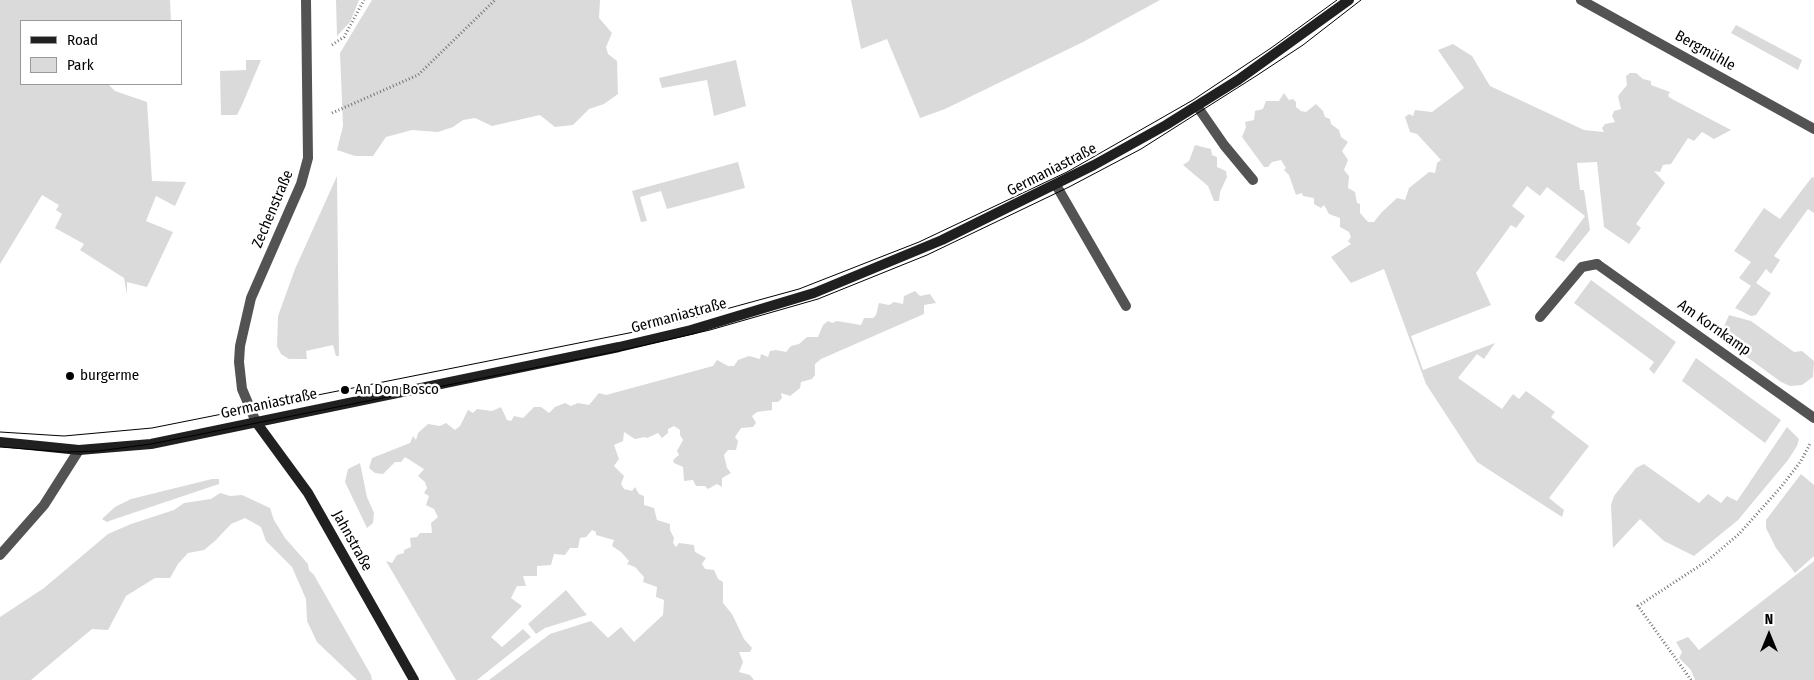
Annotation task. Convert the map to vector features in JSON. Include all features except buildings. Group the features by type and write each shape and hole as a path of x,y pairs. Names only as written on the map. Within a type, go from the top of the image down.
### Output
{"main road":[{"name":"Germaniastraße","path":"0,442 79,450 135,446 619,347 691,330 814,293 912,254 1056,185 1197,106 1238,80 1349,0"},
{"name":"Jahnstraße","path":"256,422 308,493 414,680"}],"street":[{"name":"Zechenstraße","path":"256,422 242,389 238,362 251,298 306,168 308,158 306,0"},
{"name":"Bergmühle","path":"1581,0 1814,129"},
{"path":"1197,106 1224,145 1253,180"},
{"path":"1056,185 1126,306"},
{"name":"Am Kornkamp","path":"1540,317 1582,267 1596,264 1814,418"},
{"path":"0,555 44,505 79,450"}],"path":[{"path":"307,62 344,37 364,0"},
{"path":"308,124 418,75 495,0"},
{"path":"1691,680 1638,606 1707,561 1739,534 1781,488 1801,461 1814,434"}],"green space":[{"path":"0,0 170,0 171,20 20,20 20,85 109,85 115,91 147,102 152,181 186,182 175,206 156,196 146,221 173,232 147,287 127,282 127,295 124,278 80,250 84,244 55,228 62,214 56,210 59,205 42,195 0,264"},
{"path":"336,0 359,0 350,22 337,36"},
{"path":"372,0 600,0 599,18 612,33 606,47 608,54 617,61 618,94 604,104 589,109 573,125 555,127 540,115 492,126 475,118 463,120 453,127 438,132 412,130 386,137 373,156 355,156 337,150 343,126 340,53"},
{"path":"851,0 1160,0 1083,42 945,109 920,118 887,39 861,49"},
{"path":"1736,25 1802,60 1798,70 1731,33"},
{"path":"1453,44 1472,56 1490,86 1584,130 1604,132 1602,128 1605,124 1615,122 1612,116 1614,111 1621,109 1618,96 1627,85 1626,76 1630,73 1636,73 1643,79 1651,81 1651,85 1670,92 1668,96 1672,99 1731,130 1714,139 1702,132 1694,141 1688,138 1671,164 1663,165 1660,172 1654,171 1665,183 1636,224 1641,228 1629,244 1604,227 1597,162 1577,163 1580,190 1584,190 1590,230 1564,262 1555,257 1585,216 1547,187 1540,196 1527,186 1512,206 1525,216 1516,228 1511,225 1476,273 1491,305 1411,336 1423,370 1495,343 1484,359 1477,354 1458,378 1502,409 1513,394 1519,399 1526,391 1555,412 1551,417 1589,446 1549,498 1564,510 1562,517 1477,462 1426,384 1384,269 1351,283 1331,257 1351,244 1348,241 1351,237 1349,232 1340,227 1340,218 1329,214 1324,205 1321,208 1314,204 1314,198 1303,196 1302,193 1296,195 1281,160 1272,162 1268,167 1264,167 1242,137 1246,127 1245,122 1254,120 1255,111 1263,109 1266,101 1279,101 1284,93 1289,100 1293,99 1296,102 1296,107 1301,111 1306,112 1316,104 1323,111 1325,117 1330,119 1331,124 1339,130 1341,137 1348,142 1342,151 1348,160 1344,170 1349,176 1348,188 1355,192 1357,203 1360,204 1360,213 1368,222 1374,222 1397,198 1405,200 1409,188 1429,172 1435,173 1437,163 1441,160 1417,134 1410,132 1405,117 1409,114 1413,116 1415,110 1432,112 1464,88 1438,50"},
{"path":"246,60 261,60 237,115 221,115 220,71 246,70"},
{"path":"736,60 746,106 714,116 707,80 662,88 659,78"},
{"path":"1195,145 1211,149 1212,155 1217,157 1217,167 1226,171 1227,177 1220,192 1219,201 1214,201 1208,186 1183,165 1189,161"},
{"path":"738,162 745,188 667,209 661,191 640,197 647,221 641,222 632,191"},
{"path":"337,176 339,356 336,356 333,345 306,351 307,359 289,359 281,354 277,346 278,316 295,269"},
{"path":"1812,177 1814,178 1814,213 1808,209 1774,256 1780,260 1771,274 1766,269 1756,283 1771,293 1756,315 1751,316 1735,308 1751,286 1739,278 1751,262 1734,251 1764,208 1780,219"},
{"path":"1591,280 1676,342 1654,374 1649,369 1654,362 1574,303"},
{"path":"915,291 920,296 930,294 936,303 924,305 924,314 821,359 815,364 815,375 812,379 801,382 800,388 790,396 781,393 782,398 778,402 772,402 772,410 757,412 752,416 756,423 753,427 741,428 735,437 738,441 736,450 728,450 724,455 727,468 731,473 722,478 722,487 717,484 708,489 705,486 696,486 693,480 684,481 683,467 674,463 673,460 679,455 677,451 683,440 680,430 674,426 668,429 668,433 662,438 658,433 647,438 635,439 624,432 623,441 614,445 619,459 614,466 624,476 621,484 624,489 632,491 635,487 639,494 644,496 644,505 654,508 657,520 670,524 670,530 674,538 673,543 676,547 679,543 694,545 695,552 706,558 702,564 705,569 714,570 718,579 723,582 723,603 732,614 744,639 752,648 750,652 739,652 743,662 739,672 750,675 754,680 489,680 550,634 591,621 608,638 621,627 634,642 663,615 664,600 656,597 657,587 643,582 644,577 635,567 627,564 629,561 612,546 614,540 596,535 596,532 592,530 586,537 580,538 578,548 570,548 565,555 554,554 551,565 537,566 537,576 523,576 526,586 517,586 511,598 522,606 491,637 502,647 523,629 531,637 477,680 456,680 386,561 392,563 397,555 404,553 404,550 411,547 410,538 417,537 420,533 432,533 431,523 438,517 434,509 426,505 429,496 424,493 427,488 425,482 418,476 424,469 405,457 401,462 395,462 383,474 375,473 369,468 372,458 410,443 413,436 416,440 418,433 428,424 440,426 446,423 455,430 460,426 468,410 473,413 477,409 492,411 501,407 507,420 511,421 514,416 523,418 534,407 541,407 549,413 555,407 565,403 571,406 578,403 589,405 599,393 606,395 713,366 717,360 728,366 734,366 738,360 749,356 760,359 761,354 768,357 770,351 786,352 791,346 799,344 807,337 818,337 823,325 828,321 832,323 837,321 861,325 864,318 873,318 876,315 879,303 889,305 894,302 903,304 904,296"},
{"path":"1729,315 1751,321 1794,352 1802,351 1814,361 1813,377 1802,385 1790,386 1781,382 1732,346 1720,336"},
{"path":"1696,358 1781,420 1765,443 1682,381"},
{"path":"1787,427 1799,439 1788,460 1738,520 1694,556 1664,541 1640,519 1613,548 1611,505 1614,496 1636,468 1644,464 1699,503 1708,494 1721,503 1727,496 1737,501"},
{"path":"360,463 367,497 374,513 373,523 367,528 345,482 348,469"},
{"path":"1801,474 1814,485 1814,556 1795,573 1776,548 1766,528 1766,520"},
{"path":"212,479 219,479 219,484 107,522 102,519 115,507 131,499"},
{"path":"220,493 230,496 242,495 270,508 274,520 285,538 308,564 309,570 314,575 371,675 372,680 357,680 317,642 307,621 306,599 292,567 266,541 261,527 245,518 231,524 204,550 188,553 178,564 170,578 155,578 126,596 108,630 92,629 31,680 0,680 0,617 44,588 108,534 131,524 174,510 184,503 211,499"},
{"path":"1814,561 1814,680 1695,680 1691,670 1679,658 1682,652 1676,642 1688,637 1699,650"},
{"path":"566,590 587,615 545,628 536,634 528,624"}],"tram line":[{"path":"0,432 64,436 152,428 664,326 799,289 919,242 1067,172 1193,100 1271,48 1337,0"},
{"path":"0,447 65,452 98,451 151,444 619,351 710,330 818,299 927,255 1069,187 1141,149 1303,45 1361,0"}],"place":[{"name":"burgerme","path":"70,376"},
{"name":"An Don Bosco","path":"345,390"}]}
